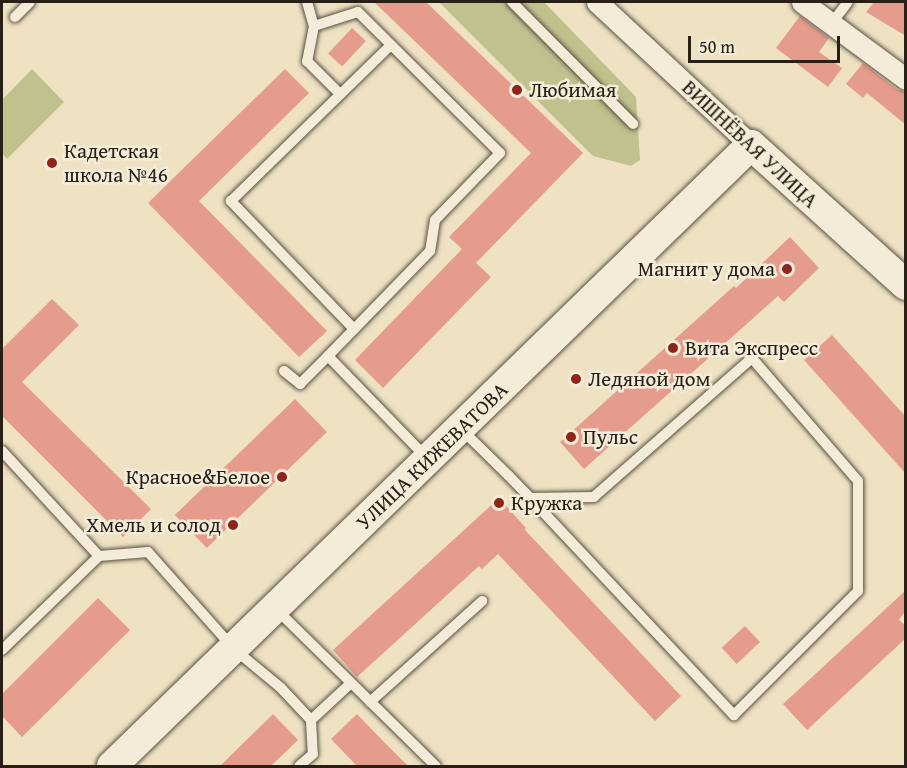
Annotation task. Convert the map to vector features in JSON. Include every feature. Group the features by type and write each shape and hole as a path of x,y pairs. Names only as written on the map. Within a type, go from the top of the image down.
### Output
{"main road":[{"name":"ВИШНЁВАЯ УЛИЦА","path":"751,145 906,285"},
{"name":"УЛИЦА КИЖЕВАТОВА","path":"112,766 751,145"}],"street":[{"name":"ВИШНЁВАЯ УЛИЦА","path":"597,2 751,145"},
{"path":"802,2 906,79"}],"lane":[{"path":"15,17 30,2"},
{"path":"307,2 314,26 307,61 340,94"},
{"path":"512,2 633,124"},
{"path":"831,23 848,2"},
{"path":"284,371 300,384 328,356 430,251 435,220 500,153 358,12 314,26"},
{"path":"354,329 231,201 391,45"},
{"path":"328,356 429,459"},
{"path":"461,429 530,498 734,715 858,591 858,481 752,358 594,497 530,498"},
{"path":"2,451 99,556"},
{"path":"2,650 99,556 148,552 234,649 281,688 311,720 313,754 299,766"},
{"path":"370,702 482,601"},
{"path":"275,609 436,766"},
{"path":"311,720 351,683"}],"green space":[{"path":"439,2 544,2 636,97 640,160 631,166 593,156"},
{"path":"32,69 64,102 7,159 2,153 2,100"}],"building":[{"path":"374,2 426,2 583,153 476,263 491,277 383,388 355,360 462,249 449,237 531,153"},
{"path":"874,2 906,2 906,36 866,12"},
{"path":"800,16 829,38 819,52 842,68 828,87 776,48"},
{"path":"352,28 366,41 342,67 328,54"},
{"path":"863,63 896,89 906,92 906,125 867,93 863,98 846,84"},
{"path":"285,69 309,93 199,201 327,331 299,357 148,203"},
{"path":"790,237 819,268 784,302 778,296 584,469 560,442 734,286 736,288"},
{"path":"52,299 79,325 22,382 151,509 123,537 2,416 2,349"},
{"path":"832,335 906,417 906,474 804,360"},
{"path":"295,399 327,432 207,548 175,515"},
{"path":"499,498 526,528 525,530 681,696 655,721 498,554 482,569 479,566 357,677 333,650"},
{"path":"906,590 906,610 899,620 906,626 906,638 807,730 783,704"},
{"path":"98,598 130,630 22,737 2,716 2,694"},
{"path":"745,626 760,642 737,664 722,648"},
{"path":"273,714 298,740 271,766 220,766"},
{"path":"357,714 408,766 357,766 331,739"}],"place":[{"name":"Любимая","path":"517,90"},
{"name":"Кадетская школа №46","path":"52,163"},
{"name":"Магнит у дома","path":"787,269"},
{"name":"Вита Экспресс","path":"673,348"},
{"name":"Ледяной дом","path":"576,379"},
{"name":"Пульс","path":"571,437"},
{"name":"Красное&Белое","path":"282,477"},
{"name":"Кружка","path":"499,503"},
{"name":"Хмель и солод","path":"233,525"}]}
